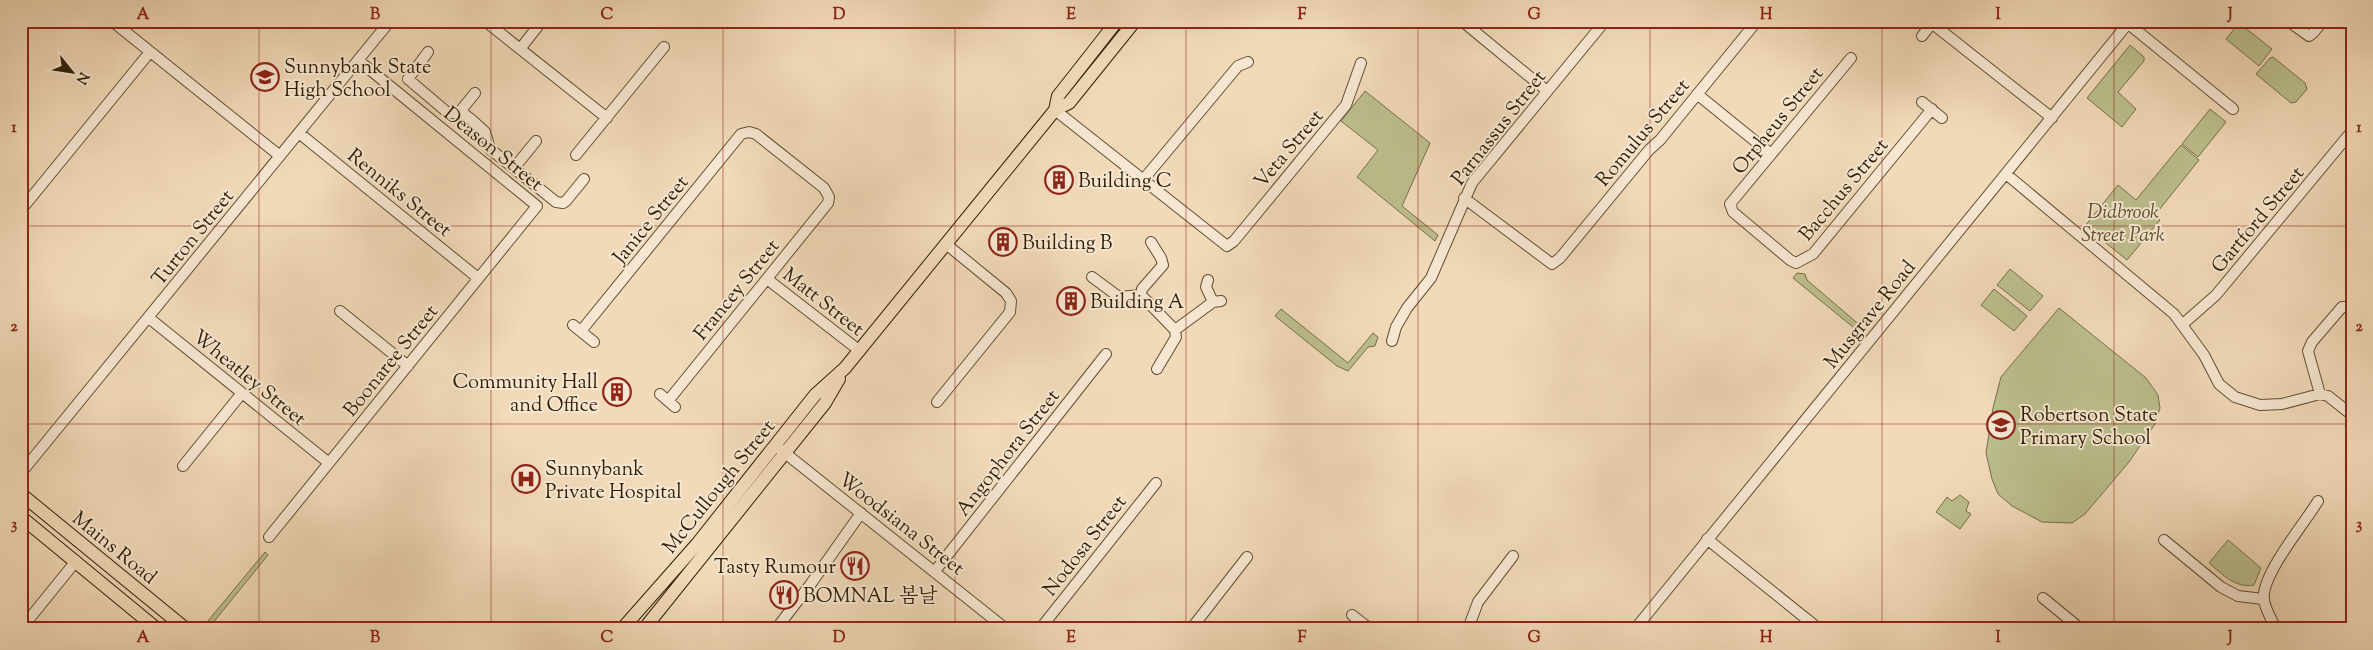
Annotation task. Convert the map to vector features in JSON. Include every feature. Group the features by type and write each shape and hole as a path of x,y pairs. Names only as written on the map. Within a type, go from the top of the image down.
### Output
{"main road":[{"name":"McCullough Street","path":"1055,110 1058,96 1117,21"},
{"name":"McCullough Street","path":"622,629 780,449 826,403 845,368 1055,110 1069,103 1135,21"},
{"name":"McCullough Street","path":"644,629 780,449"},
{"name":"Mains Road","path":"21,494 186,629"},
{"name":"Mains Road","path":"21,517 157,629"}],"street":[{"path":"112,21 280,156"},
{"name":"Turton Street","path":"21,474 390,21"},
{"path":"486,21 606,118"},
{"path":"520,49 542,21"},
{"path":"1462,21 1547,91"},
{"name":"Parnassus Street","path":"1392,341 1396,328 1407,308 1431,278 1472,183 1604,21"},
{"name":"Romulus Street","path":"1464,198 1552,264 1560,258 1757,21"},
{"path":"2288,21 2308,36 2323,21"},
{"path":"1922,36 1930,22 2052,118"},
{"path":"2127,22 2234,109"},
{"name":"Musgrave Road","path":"1635,629 2052,118 2127,22"},
{"path":"576,155 664,47"},
{"path":"21,210 150,52"},
{"path":"428,52 408,79 448,112 463,113 485,132 490,149 556,202 563,203 566,201 584,179"},
{"name":"Orpheus Street","path":"1730,204 1850,58"},
{"name":"Deason Street","path":"358,60 538,206"},
{"path":"1055,110 1143,180 1238,66 1248,62"},
{"name":"Veta Street","path":"1143,180 1227,246 1234,241 1346,105 1361,64"},
{"path":"458,114 475,92"},
{"path":"1698,94 1772,154"},
{"path":"1922,102 1942,118"},
{"name":"Bacchus Street","path":"1730,204 1733,212 1790,260 1796,263 1806,259 1813,254 1932,110"},
{"name":"Gartford Street","path":"2184,324 2216,295 2352,131"},
{"name":"Francey Street","path":"668,401 828,204 829,197 824,188 756,134 748,132"},
{"name":"Janice Street","path":"594,342 577,328 741,134 748,132"},
{"name":"Renniks Street","path":"299,133 478,278"},
{"path":"514,168 536,141"},
{"path":"2006,174 2158,298 2184,324 2204,355 2219,384 2236,397 2260,405 2282,404 2320,394 2328,396 2352,415"},
{"name":"Boonaree Street","path":"269,537 538,206"},
{"path":"1141,295 1142,289 1163,265 1151,242"},
{"path":"937,402 1010,312 1010,301 1006,293 946,244"},
{"path":"1092,277 1119,297 1141,295"},
{"name":"Matt Street","path":"767,279 860,351"},
{"path":"1175,330 1217,301 1206,287 1208,280"},
{"path":"1141,295 1175,330 1176,337 1157,369"},
{"path":"2320,394 2308,351 2312,342 2342,307 2352,307"},
{"path":"340,311 408,366"},
{"name":"Wheatley Street","path":"149,318 329,463"},
{"name":"Angophora Street","path":"936,571 1106,354"},
{"path":"183,466 242,393"},
{"name":"Woodsiana Street","path":"780,449 936,571 1006,629"},
{"name":"Nodosa Street","path":"1040,629 1156,483"},
{"path":"2276,629 2263,599 2268,578 2278,558 2308,519 2318,501"},
{"path":"776,629 861,513"},
{"path":"1707,539 1819,629"},
{"path":"2164,540 2221,587 2238,596 2263,599"},
{"path":"1468,629 1478,602 1513,556"},
{"path":"1191,629 1247,558"},
{"path":"21,628 76,561"},
{"path":"2043,598 2081,629"},
{"path":"1352,614 1370,629"}],"green space":[{"path":"2239,23 2272,49 2259,66 2226,39"},
{"path":"2130,45 2144,57 2144,61 2118,92 2136,109 2122,127 2087,98"},
{"path":"2273,57 2305,83 2307,89 2296,102 2291,103 2256,74"},
{"path":"1365,91 1430,143 1402,206 1438,235 1435,241 1357,177 1378,150 1341,121"},
{"path":"2210,109 2226,122 2198,157 2182,144"},
{"name":"Didbrook Street Park","path":"2181,145 2199,160 2155,215 2160,220 2127,260 2085,226 2118,185 2136,200"},
{"path":"2010,269 2043,296 2030,311 1997,285"},
{"path":"1797,273 1805,274 1807,280 1862,327 1859,332 1793,278"},
{"path":"1994,289 2027,316 2014,331 1981,305"},
{"path":"2059,308 2146,378 2158,395 2160,408 2155,424 2129,462 2085,514 2072,523 2042,522 2012,506 1998,494 1992,479 1986,453 1993,408 2001,377"},
{"path":"1281,309 1348,363 1373,333 1378,337 1375,346 1368,347 1348,371 1337,366 1275,316"},
{"path":"1960,495 1969,502 1966,511 1971,514 1960,529 1936,512 1947,497 1952,501"},
{"path":"2228,540 2261,568 2254,585 2247,586 2235,583 2209,563"},
{"path":"265,552 268,555 208,629 203,627"}],"place":[{"name":"Sunnybank State High School","path":"265,77"},
{"name":"Building C","path":"1059,180"},
{"name":"Building B","path":"1003,242"},
{"name":"Building A","path":"1071,301"},
{"name":"Community Hall and Office","path":"617,392"},
{"name":"Robertson State Primary School","path":"2001,425"},
{"name":"Sunnybank Private Hospital","path":"526,479"},
{"name":"Tasty Rumour","path":"855,566"},
{"name":"BOMNAL 봄날","path":"784,595"}]}
